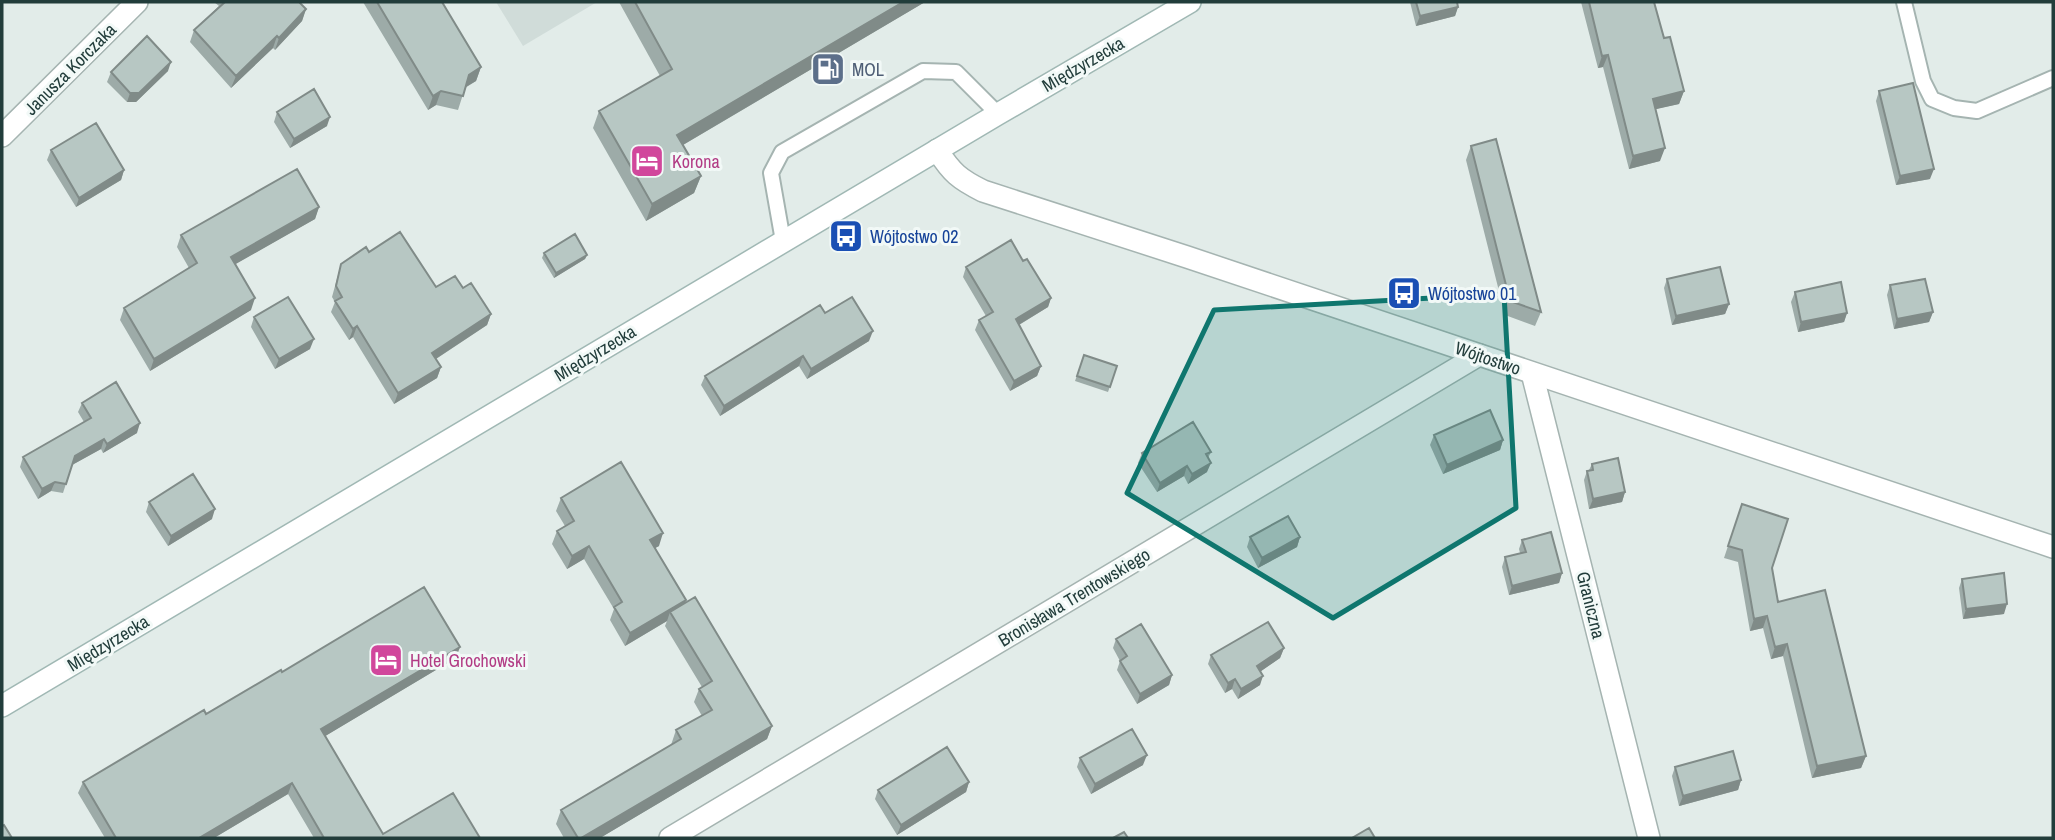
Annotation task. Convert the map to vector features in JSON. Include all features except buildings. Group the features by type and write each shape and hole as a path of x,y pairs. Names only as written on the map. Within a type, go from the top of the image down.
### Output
{"street":[{"name":"Janusza Korczaka","path":"2,136 137,2"},
{"name":"Międzyrzecka","path":"2,706 1191,2"},
{"name":"Wójtostwo","path":"937,150 949,168 963,181 983,191 2053,547"},
{"name":"Bronisława Trentowskiego","path":"670,838 1479,355"},
{"name":"Graniczna","path":"1532,373 1649,838"}],"lane":[{"path":"1904,2 1923,81 1933,99 1954,108 1977,111 2053,78"},
{"path":"783,242 771,173 782,152 923,71 956,72 998,114"}],"highlighted area":[{"path":"1504,294 1516,508 1333,618 1127,493 1214,310"}],"shaded area":[{"path":"496,2 597,2 523,46"}],"place":[{"name":"MOL","path":"828,69"},
{"name":"Korona","path":"647,161"},
{"name":"Wójtostwo 02","path":"846,236"},
{"name":"Wójtostwo 01","path":"1404,293"},
{"name":"Hotel Grochowski","path":"386,660"}]}
